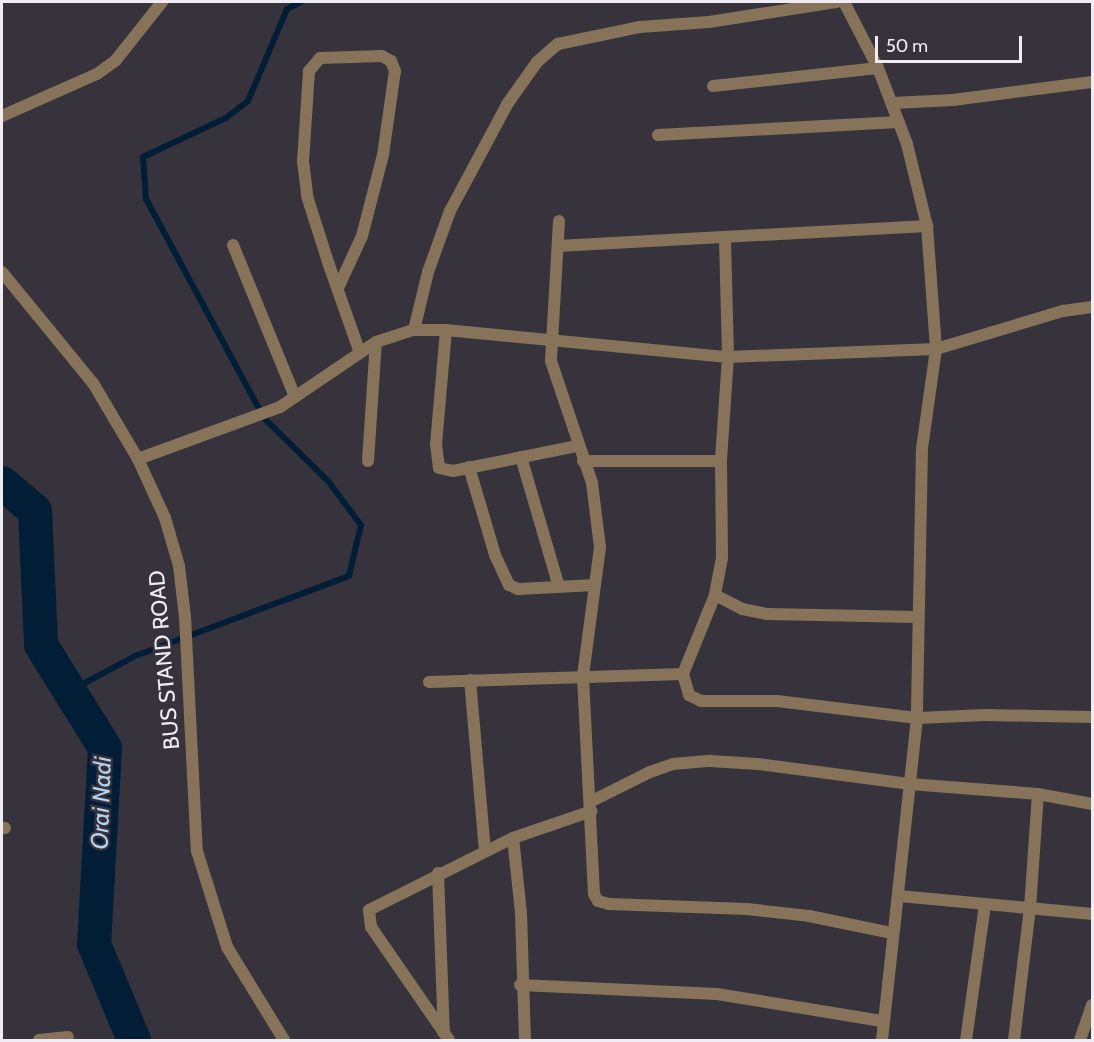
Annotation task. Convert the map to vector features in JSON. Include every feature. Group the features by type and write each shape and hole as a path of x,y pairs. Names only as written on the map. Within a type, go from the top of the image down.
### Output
{"street":[{"path":"2,116 97,74 116,60 162,2"},
{"path":"414,330 428,272 450,211 508,103 537,62 558,44 640,27 709,22 837,2"},
{"path":"844,2 893,103 927,226 936,349 922,448 916,617 917,718 899,896 892,933 882,1021 882,1041"},
{"path":"338,288 362,236 383,155 395,70 391,61 382,56 320,58 309,71 303,161 307,196 338,288 360,353"},
{"path":"713,86 878,68"},
{"path":"893,103 953,100 1092,82"},
{"path":"658,135 899,122"},
{"path":"559,221 551,340 556,384 583,460 597,513 600,547 583,677 592,806 593,882 598,901 747,909 809,916 892,933"},
{"path":"558,246 725,240 927,226"},
{"path":"725,240 728,357 720,461 724,532 716,595 683,674 689,695 701,700 777,701 917,718 985,715 1092,717"},
{"path":"233,245 295,397"},
{"name":"BUS STAND ROAD","path":"2,272 93,383 138,459 165,518 179,566 185,617 190,671 197,851 227,947 284,1041"},
{"path":"138,459 233,427 280,407 376,342 414,330 446,330 728,357 936,349 1063,311 1092,307"},
{"path":"446,330 436,460 446,471 577,446"},
{"path":"369,461 376,342"},
{"path":"521,457 559,587"},
{"path":"583,460 720,461"},
{"path":"469,467 495,555 509,585 518,589 595,585"},
{"path":"716,595 742,609 767,614 916,617"},
{"path":"429,682 683,674"},
{"path":"470,680 485,851"},
{"path":"447,1037 368,918 369,910 485,851 592,806 650,772 673,764 710,761 758,764 909,784 1038,794 1092,804"},
{"path":"1014,1041 1030,908 1038,794"},
{"path":"513,838 520,913 520,985 525,1041"},
{"path":"438,873 447,1037"},
{"path":"899,896 1092,914"},
{"path":"966,1041 985,904"},
{"path":"520,985 717,994 882,1021"},
{"path":"1080,1041 1092,1005"},
{"path":"39,1041 68,1037"}],"waterway":[{"path":"70,691 135,656 349,576 361,525 328,481 264,418 146,199 143,157 226,118 248,101 287,9 301,2"},
{"name":"Orai Nadi","path":"2,483 35,511 41,645 105,748 94,944 134,1040"}]}
